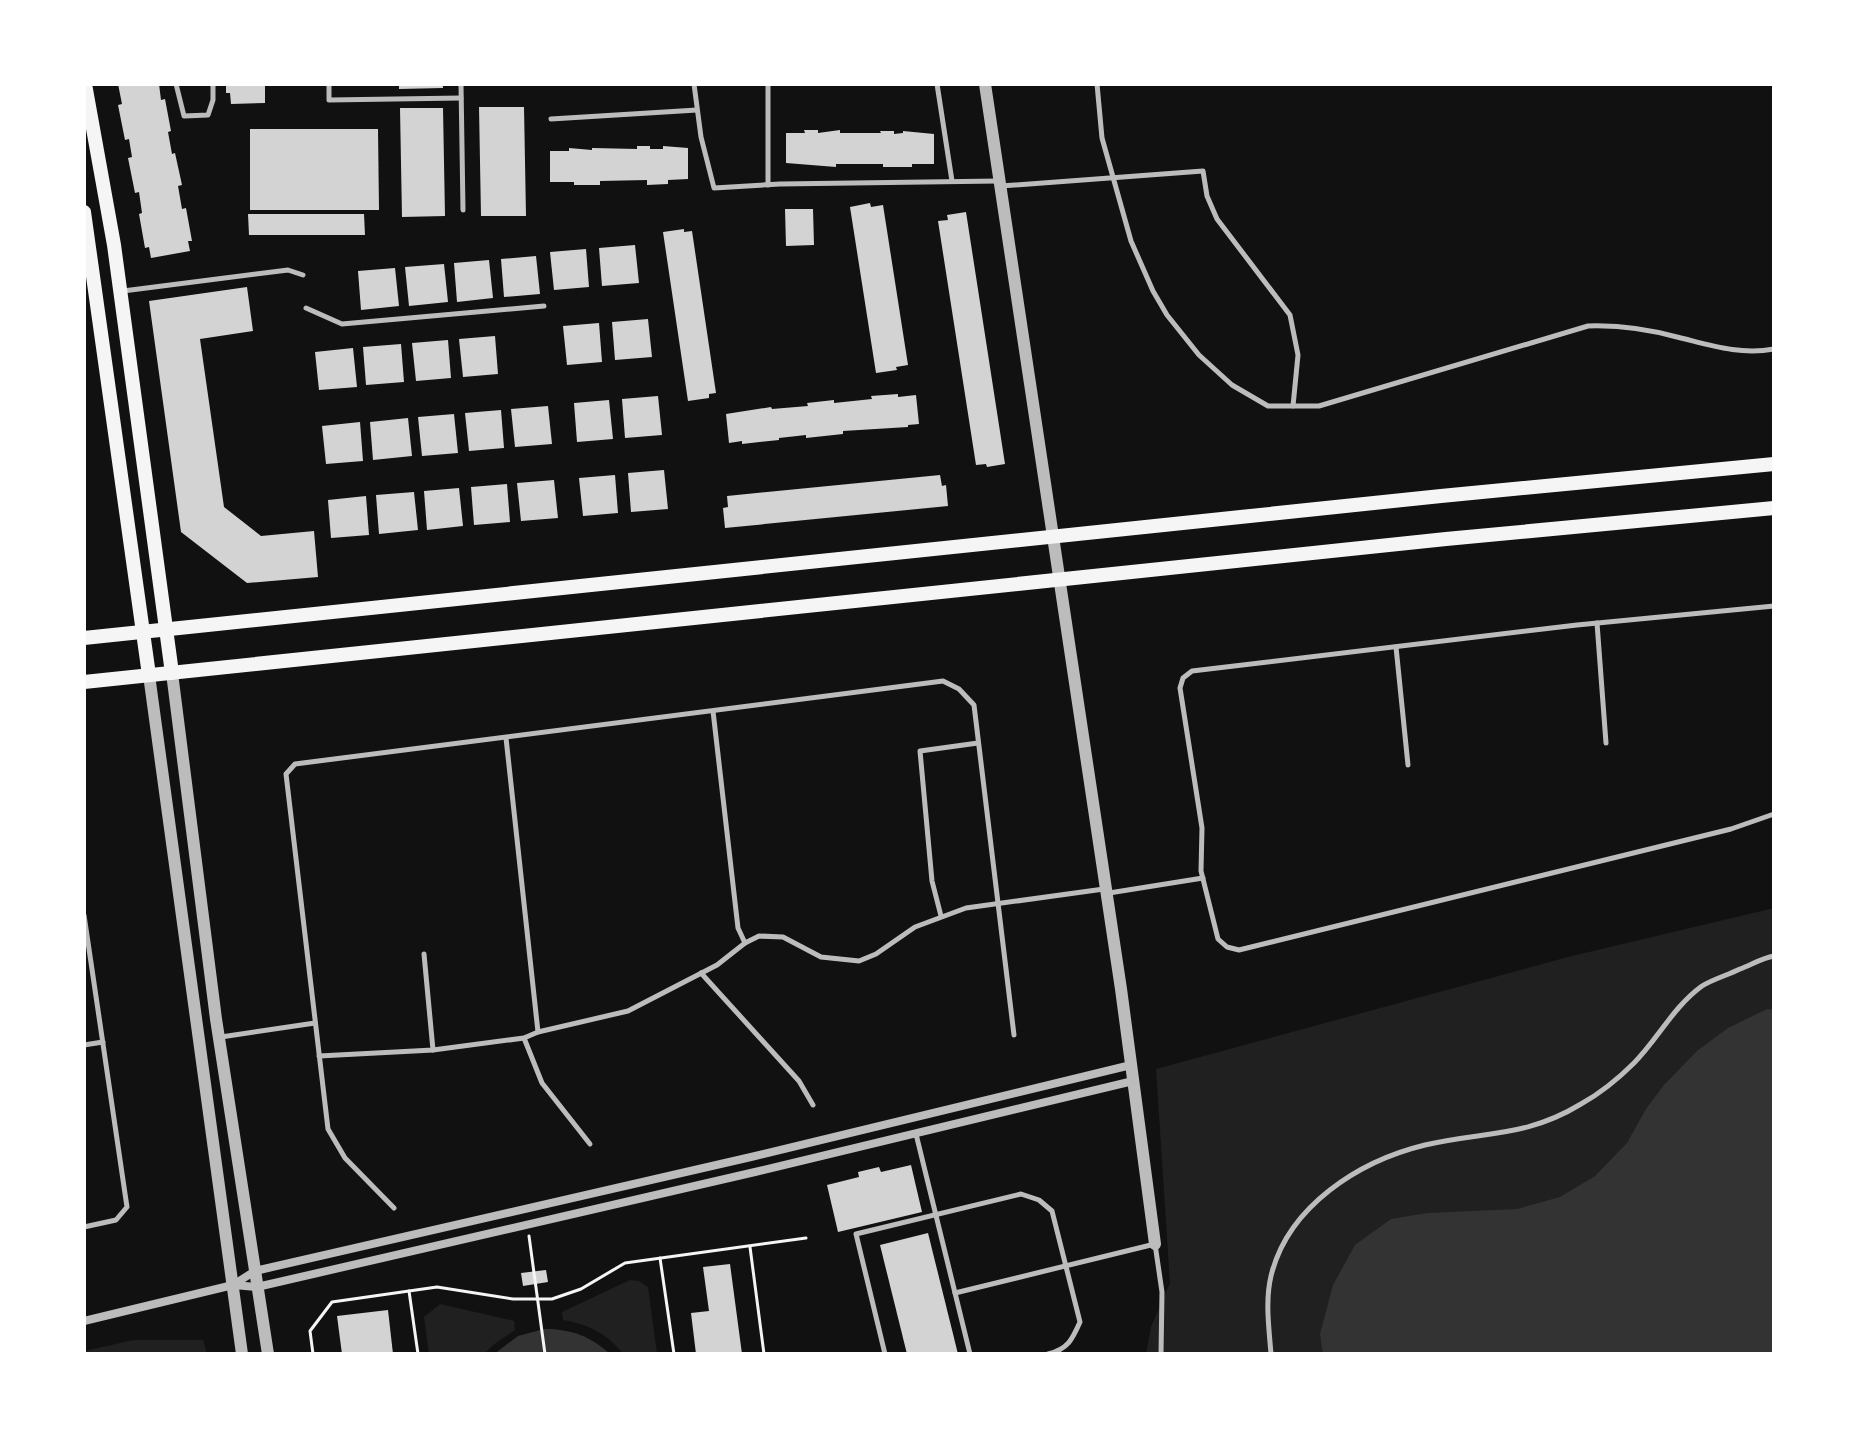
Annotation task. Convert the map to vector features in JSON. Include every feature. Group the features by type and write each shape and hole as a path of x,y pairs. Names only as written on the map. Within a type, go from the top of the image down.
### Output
{"main road":[{"path":"85,84 120,292 172,673"},
{"path":"84,212 91,310 149,675"},
{"path":"84,638 1774,464"},
{"path":"84,682 1060,579 1774,508"}],"street":[{"path":"985,84 1054,536 1155,1244"},
{"path":"172,673 218,1037 268,1354"},
{"path":"149,675 242,1354"},
{"path":"233,1285 255,1271 1131,1065"},
{"path":"84,1321 233,1285 257,1287 1133,1081"}],"lane":[{"path":"176,84 184,116 208,115 213,100 213,84"},
{"path":"329,84 329,100 461,98"},
{"path":"461,84 463,210"},
{"path":"694,84 714,188 952,181 1001,183 1203,171 1207,196 1217,219 1290,315 1298,341 1293,406"},
{"path":"768,84 768,185"},
{"path":"937,84 952,181"},
{"path":"1097,84 1102,138 1131,241 1167,315 1216,372 1268,406 1319,406 1588,326 1617,327 1679,337 1729,350 1774,349"},
{"path":"551,119 697,110"},
{"path":"120,292 288,270 303,275"},
{"path":"306,308 342,324 544,306"},
{"path":"1774,606 1597,623 1192,671 1183,678 1180,688 1202,828 1203,878 1218,939 1227,947 1239,950 1731,829 1774,814"},
{"path":"1597,623 1606,743"},
{"path":"1396,647 1408,765"},
{"path":"394,1208 353,1168 328,1129 286,774 295,764 943,681 959,689 974,705 1014,1035"},
{"path":"713,711 738,928 745,943"},
{"path":"506,738 538,1032"},
{"path":"941,916 932,881 920,751 978,743"},
{"path":"319,1056 433,1050 524,1038 628,1011 717,965 759,936 776,935 821,957 859,961 876,954 915,927 966,908 1203,878"},
{"path":"84,915 127,1207 116,1220 84,1227"},
{"path":"424,954 433,1050"},
{"path":"1271,1354 1267,1312 1271,1275 1286,1239 1311,1207 1344,1178 1384,1157 1427,1145 1538,1126 1583,1104 1634,1063 1675,1010 1703,986 1774,956"},
{"path":"701,973 799,1081 813,1105"},
{"path":"218,1037 315,1023"},
{"path":"524,1038 542,1083 590,1144"},
{"path":"84,1045 103,1042"},
{"path":"916,1133 970,1354"},
{"path":"885,1354 856,1234 1021,1194 1030,1196 1052,1211 1080,1322 1061,1351 1048,1354"},
{"path":"955,1293 1155,1244 1162,1292 1161,1354"}],"path":[{"path":"527,1224 545,1354"},
{"path":"313,1354 310,1331 332,1302 437,1287 489,1297 552,1299 581,1289 625,1263 806,1238"},
{"path":"750,1246 764,1354"},
{"path":"660,1258 674,1354"},
{"path":"409,1291 418,1354"}],"shaded area":[{"path":"1774,908 1774,1354 1146,1354 1151,1327 1170,1283 1156,1069 1568,957"},
{"path":"1767,1009 1774,1010 1774,1354 1323,1354 1320,1334 1333,1285 1355,1245 1391,1219 1427,1213 1517,1209 1560,1197 1595,1176 1627,1143 1664,1085 1697,1051 1728,1028"},
{"path":"630,1280 648,1287 657,1354 623,1354 597,1331 563,1320 562,1312"},
{"path":"440,1304 514,1321 515,1330 484,1354 429,1354 424,1317"},
{"path":"544,1329 580,1335 610,1354 494,1354 518,1336"},
{"path":"134,1340 203,1340 207,1354 84,1354 84,1351"}],"building":[{"path":"118,84 159,84 171,131 168,132 172,154 175,153 182,185 178,186 182,209 186,208 192,241 188,241 190,251 151,258 149,247 145,248 139,192 135,193 128,158 132,157 129,139 125,140 118,105 122,104"},
{"path":"226,84 265,84 265,103 231,104"},
{"path":"399,84 443,84 443,88 399,89"},
{"path":"479,107 524,107 526,216 481,216"},
{"path":"400,108 443,108 445,216 402,217"},
{"path":"250,129 378,129 379,210 250,210"},
{"path":"804,130 818,130 818,133 840,130 840,133 894,131 894,134 903,131 934,134 934,164 883,167 883,164 836,164 836,167 786,163 786,133 805,133"},
{"path":"637,146 650,146 650,149 663,149 663,146 688,148 688,179 647,185 647,180 600,181 600,185 550,182 550,151 569,151 569,148 637,149"},
{"path":"870,203 871,207 883,205 908,365 876,373 850,207"},
{"path":"785,209 813,209 814,245 786,246"},
{"path":"966,212 1005,464 987,467 986,464 976,465 938,221 948,220 947,215"},
{"path":"248,214 364,214 365,235 249,235"},
{"path":"684,229 684,232 692,231 716,393 709,394 709,398 688,401 663,232"},
{"path":"635,245 639,283 602,286 599,248"},
{"path":"586,249 589,287 554,290 550,252"},
{"path":"536,256 540,294 504,297 501,259"},
{"path":"489,260 493,298 457,302 454,263"},
{"path":"444,264 448,302 409,306 405,267"},
{"path":"395,268 399,306 361,310 358,271"},
{"path":"247,287 253,331 200,339 224,507 261,536 314,531 318,577 247,583 181,532 149,301"},
{"path":"648,319 652,357 615,360 612,322"},
{"path":"599,323 602,362 567,365 563,326"},
{"path":"495,336 498,374 463,377 459,339"},
{"path":"448,340 451,378 416,381 412,343"},
{"path":"401,344 404,382 366,385 363,347"},
{"path":"353,348 357,387 319,390 315,352"},
{"path":"898,394 898,397 916,395 919,424 806,438 806,435 729,443 726,414"},
{"path":"658,396 662,435 625,438 622,399"},
{"path":"609,400 613,439 577,442 574,403"},
{"path":"548,406 552,444 515,447 511,409"},
{"path":"501,410 504,448 469,451 465,413"},
{"path":"454,414 458,453 422,456 418,417"},
{"path":"408,418 412,456 373,460 370,422"},
{"path":"360,422 363,461 326,464 322,426"},
{"path":"664,470 668,509 631,512 628,473"},
{"path":"615,475 618,513 583,516 579,478"},
{"path":"940,475 942,486 946,485 948,506 725,528 723,508 728,507 727,496"},
{"path":"554,480 558,518 521,521 517,483"},
{"path":"507,484 510,522 474,525 471,487"},
{"path":"459,488 463,526 427,530 424,491"},
{"path":"414,492 418,530 379,534 376,495"},
{"path":"366,496 369,535 331,538 328,500"},
{"path":"911,1165 922,1212 838,1232 827,1185 859,1177 858,1172 879,1167 881,1172"},
{"path":"928,1233 958,1354 907,1354 880,1245"},
{"path":"730,1264 742,1354 696,1354 691,1313 709,1311 703,1267"},
{"path":"546,1270 548,1282 523,1286 521,1273"},
{"path":"388,1310 393,1354 342,1354 337,1316"}]}
